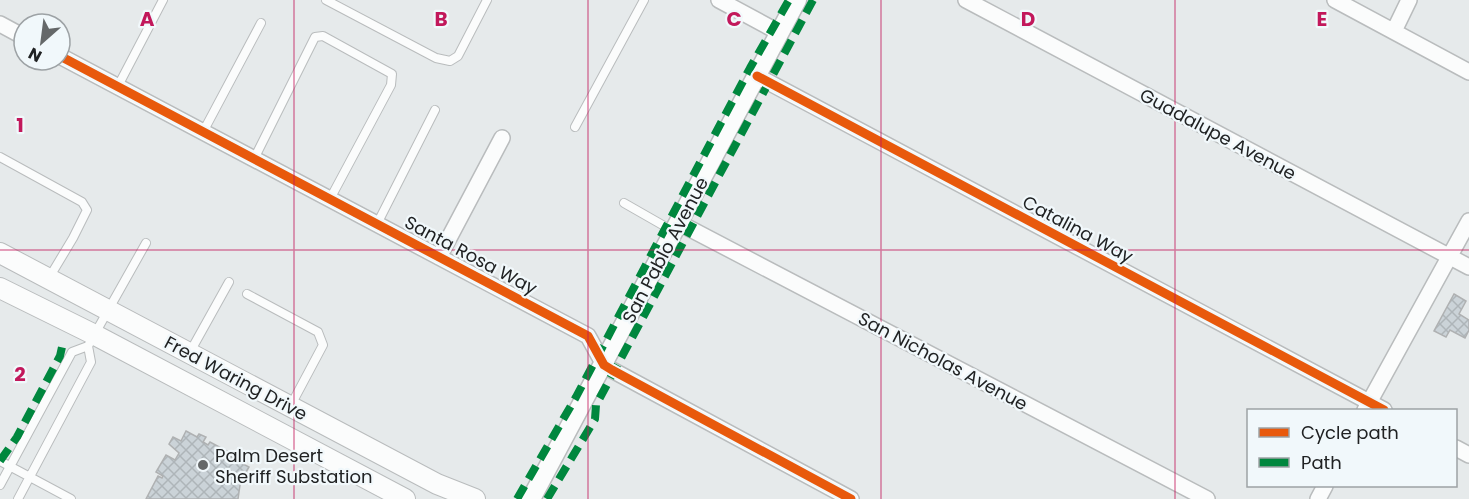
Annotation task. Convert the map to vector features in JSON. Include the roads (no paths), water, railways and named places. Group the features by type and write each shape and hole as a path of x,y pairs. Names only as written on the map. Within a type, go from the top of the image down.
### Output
{"main road":[{"name":"Fred Waring Drive","path":"0,253 437,484 475,499"},
{"name":"Fred Waring Drive","path":"0,288 92,341 405,499"}],"street":[{"path":"719,0 780,33"},
{"name":"San Pablo Avenue","path":"531,499 797,0"},
{"name":"Guadalupe Avenue","path":"966,0 1469,267"},
{"path":"1335,0 1469,72"},
{"path":"1394,31 1409,0"},
{"name":"Santa Rosa Way","path":"72,62 588,336 604,365"},
{"name":"Catalina Way","path":"757,76 1367,407"},
{"path":"439,257 502,138"},
{"path":"1367,407 1469,221"},
{"name":"San Nicholas Avenue","path":"676,227 1207,499"},
{"path":"604,365 851,499"}],"lane":[{"path":"118,86 163,0"},
{"path":"326,0 436,58 450,61 458,56 487,0"},
{"path":"574,127 644,0"},
{"path":"203,132 261,24"},
{"path":"254,159 315,37 323,36 392,74 391,85 330,199"},
{"path":"377,224 435,110"},
{"path":"0,157 82,202 87,210 48,279"},
{"path":"624,203 676,227"},
{"path":"18,499 91,362 92,341 146,243"},
{"path":"190,354 228,282"},
{"path":"248,294 318,332 323,339 323,345 290,407"},
{"path":"0,485 72,352 92,341"},
{"path":"0,461 71,499"}],"place":[{"name":"Palm Desert Sheriff Substation","path":"203,465"}]}
